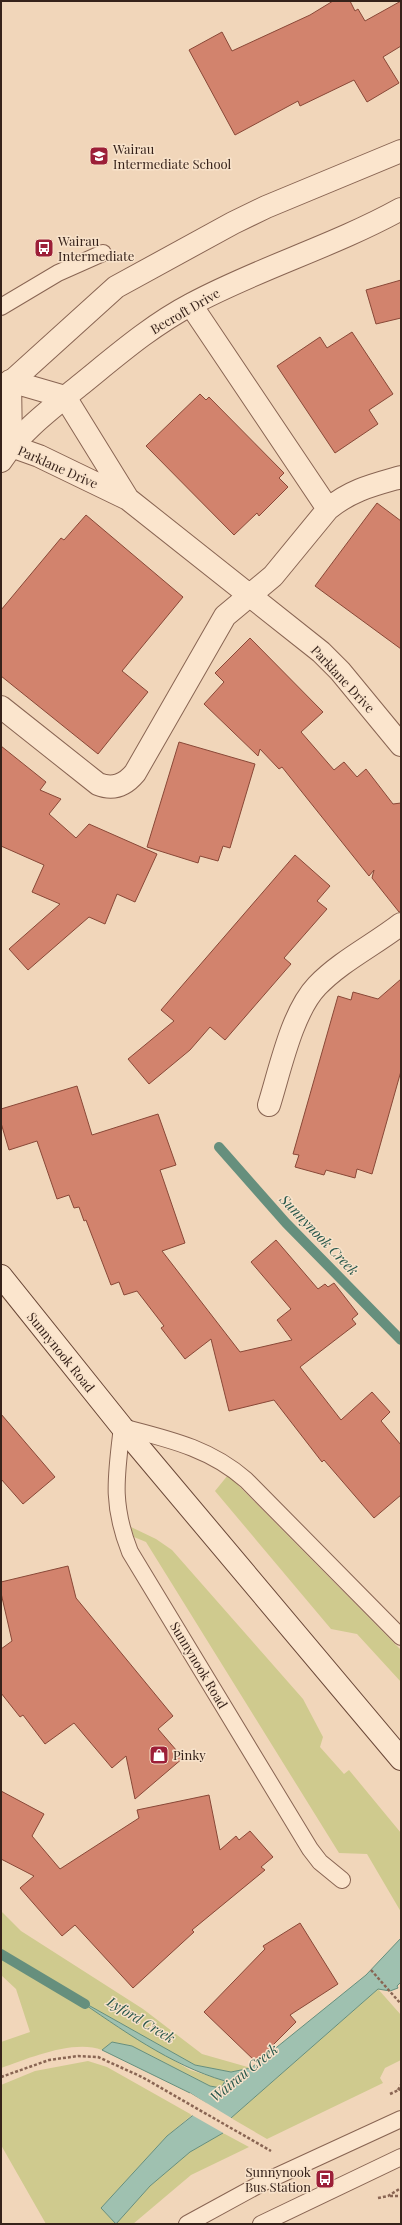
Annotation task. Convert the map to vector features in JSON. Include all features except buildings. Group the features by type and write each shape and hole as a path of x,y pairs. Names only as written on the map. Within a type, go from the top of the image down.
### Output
{"street":[{"path":"5,386 116,287 233,223 401,151"},
{"name":"Becroft Drive","path":"6,453 65,397 140,336 190,305 249,276 401,209"},
{"path":"190,305 328,509"},
{"path":"5,386 65,397"},
{"name":"Parklane Drive","path":"5,386 6,453 39,456 128,499 326,657 354,688 401,745"},
{"name":"Parklane Drive","path":"65,397 128,499"},
{"path":"1,707 90,779 105,787 121,785 135,773 225,616 273,576 328,509 349,494 401,477"},
{"path":"269,1105 296,1022 308,997 327,976 401,924"},
{"name":"Sunnynook Road","path":"1,1276 122,1427 401,1759"}],"lane":[{"path":"1,307 58,273 102,253"},
{"path":"122,1427 165,1438 206,1452 229,1464 401,1637"},
{"name":"Sunnynook Road","path":"122,1427 115,1487 121,1529 130,1552 310,1849 320,1862 342,1880"},
{"path":"187,2224 262,2184 401,2119"},
{"path":"262,2224 401,2158"}],"path":[{"path":"371,1970 401,2004"},
{"path":"1,2077 49,2060 90,2056 119,2065 271,2151"},
{"path":"398,2091 401,2087"},
{"path":"388,2196 401,2196"}],"shaded area":[{"path":"228,1475 401,1650 401,1682 357,1634 331,1629 215,1491"},
{"path":"131,1527 156,1539 172,1550 303,1699 323,1737 320,1747 344,1774 349,1770 401,1833 401,1912 367,1854 339,1853 146,1542 134,1537"},
{"path":"1,1911 21,1931 143,2009 202,2054 251,2068 231,2072 195,2065 79,2000 118,2027 190,2070 225,2081 221,2088 210,2086 132,2046 112,2042 102,2050 91,2047 65,2048 38,2055 1,2068 1,2042 30,2032 16,1989 1,1975"},
{"path":"378,1989 401,2015 401,2060 385,2068 380,2078 383,2083 267,2139 231,2118"},
{"path":"88,2061 107,2067 192,2115 167,2136 101,2208 116,2224 46,2224 1,2145 1,2085 35,2071"},
{"path":"223,2133 249,2147 191,2175 133,2224 116,2224 150,2186 190,2152"}],"water":[{"name":"Wairau Creek","path":"401,1938 401,1982 397,1986 398,1988 390,1991 378,1989 231,2118 223,2133 190,2152 150,2186 116,2224 101,2208 167,2136 207,2104 190,2093 102,2050 112,2042 132,2046 210,2086 221,2088 225,2081 185,2066 165,2056 74,1997 195,2065 231,2072 251,2068 366,1975"}],"pier":[{"path":"190,2093 233,2119 225,2134 190,2114 204,2104 189,2095"}],"waterway":[{"name":"Sunnynook Creek","path":"219,1147 286,1223 401,1340"},
{"name":"Lyford Creek","path":"1,1954 85,2004"}],"place":[{"name":"Wairau Intermediate School","path":"99,156"},
{"name":"Wairau Intermediate","path":"44,248"},
{"name":"Pinky","path":"159,1755"},
{"name":"Sunnynook Bus Station","path":"325,2179"}]}
